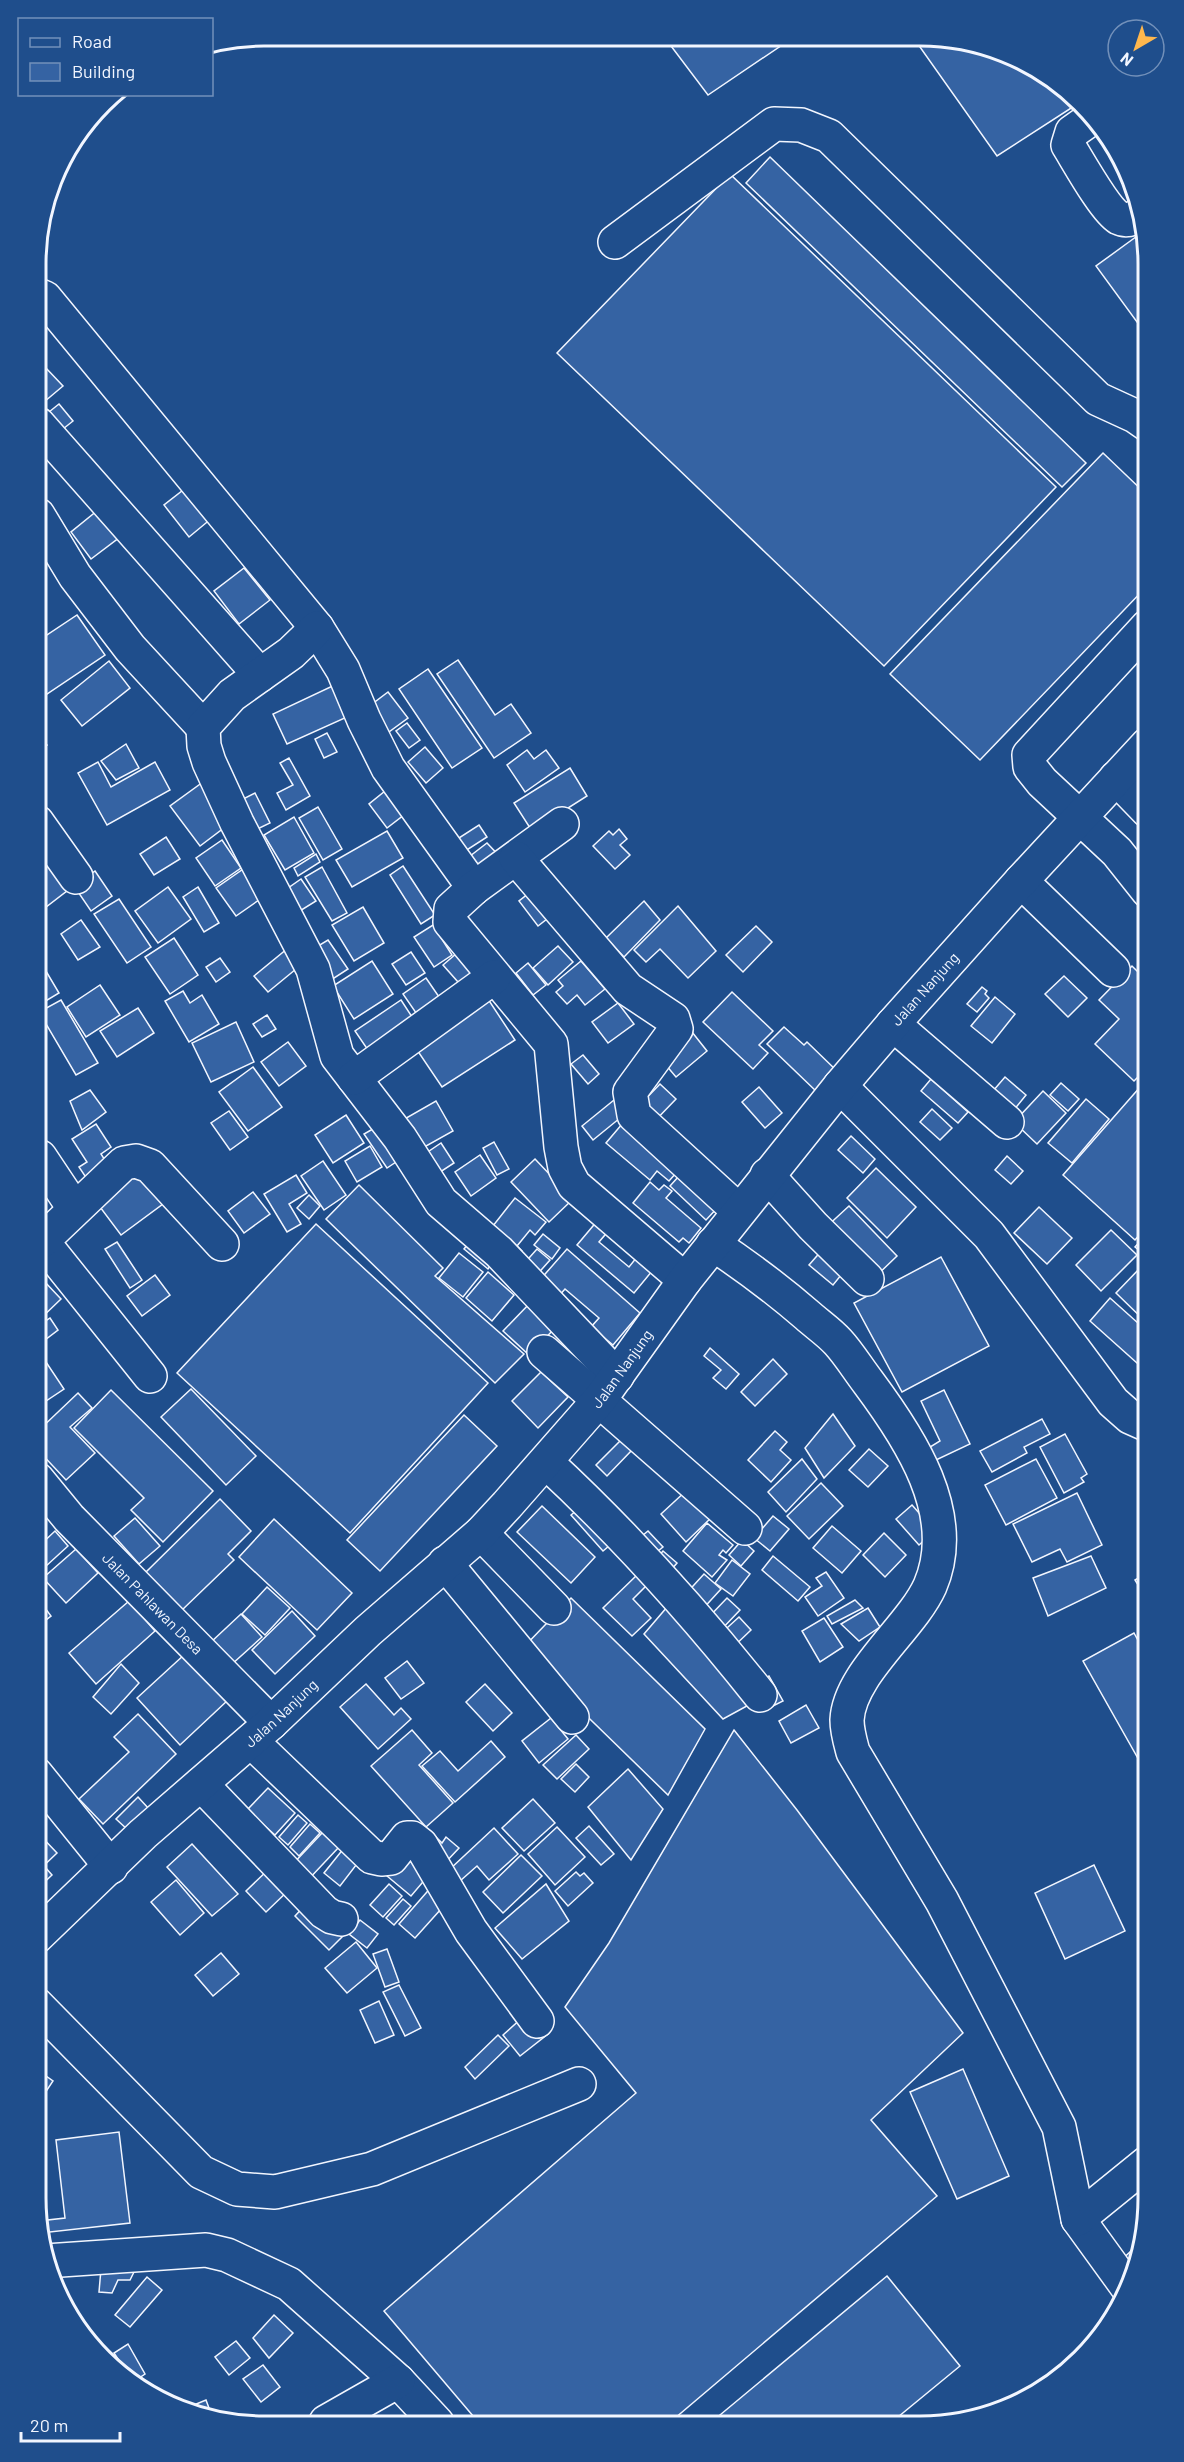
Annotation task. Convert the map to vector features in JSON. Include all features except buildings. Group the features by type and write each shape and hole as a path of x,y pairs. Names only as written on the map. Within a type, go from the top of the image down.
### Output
{"street":[{"path":"1085,123 1072,132 1068,145 1093,184 1119,218 1127,220 1132,218"},
{"path":"615,242 774,124 801,125 829,136 1098,399 1138,418"},
{"path":"46,299 317,628 343,670 388,768 474,888"},
{"path":"46,433 260,675"},
{"path":"46,528 75,576 130,648 203,727 204,746 209,762 237,823 314,969 337,1056 400,1138 441,1202 499,1252 609,1387 745,1528"},
{"path":"203,727 232,695 291,654 317,628"},
{"path":"1138,637 1029,755 1030,767 1042,782 1117,852 1138,878"},
{"name":"Jalan Nanjung","path":"46,1927 143,1834 261,1732 368,1631 481,1533 546,1462 609,1387 685,1280 840,1086 1021,881 1138,755"},
{"path":"1116,778 1138,801"},
{"path":"562,824 474,888 451,909 450,922 551,1044 561,1147 565,1168 574,1185 685,1280"},
{"path":"46,835 76,877"},
{"path":"516,858 627,989 673,1019 676,1029 630,1092 634,1114 739,1211"},
{"path":"1021,881 1113,970"},
{"path":"354,1078 494,977"},
{"path":"893,1024 1007,1122"},
{"path":"840,1086 989,1235 1113,1402 1130,1417 1138,1421"},
{"path":"46,1234 124,1163 136,1161 150,1166 222,1244"},
{"path":"46,1166 74,1208"},
{"path":"767,1175 813,1226 867,1279"},
{"path":"713,1244 767,1281 838,1342 895,1418 920,1462 930,1487 939,1535 933,1575 923,1597 858,1688 849,1708 848,1732 853,1752 942,1901 1059,2127 1078,2219 1122,2279"},
{"path":"46,1249 150,1376"},
{"path":"544,1352 609,1387"},
{"path":"546,1462 627,1539 711,1634 760,1695"},
{"name":"Jalan Pahlawan Desa","path":"46,1490 372,1857 391,1858 407,1838 412,1838 421,1845 471,1931 537,2021"},
{"path":"481,1533 554,1608"},
{"path":"445,1563 572,1717"},
{"path":"201,1784 324,1912 341,1919"},
{"path":"46,1786 111,1867"},
{"path":"46,2014 201,2172 237,2189 275,2192 372,2169 579,2084"},
{"path":"1078,2219 1138,2171"},
{"path":"56,2260 206,2250 227,2255 289,2284 398,2380 431,2416"},
{"path":"336,2416 398,2380"}]}
